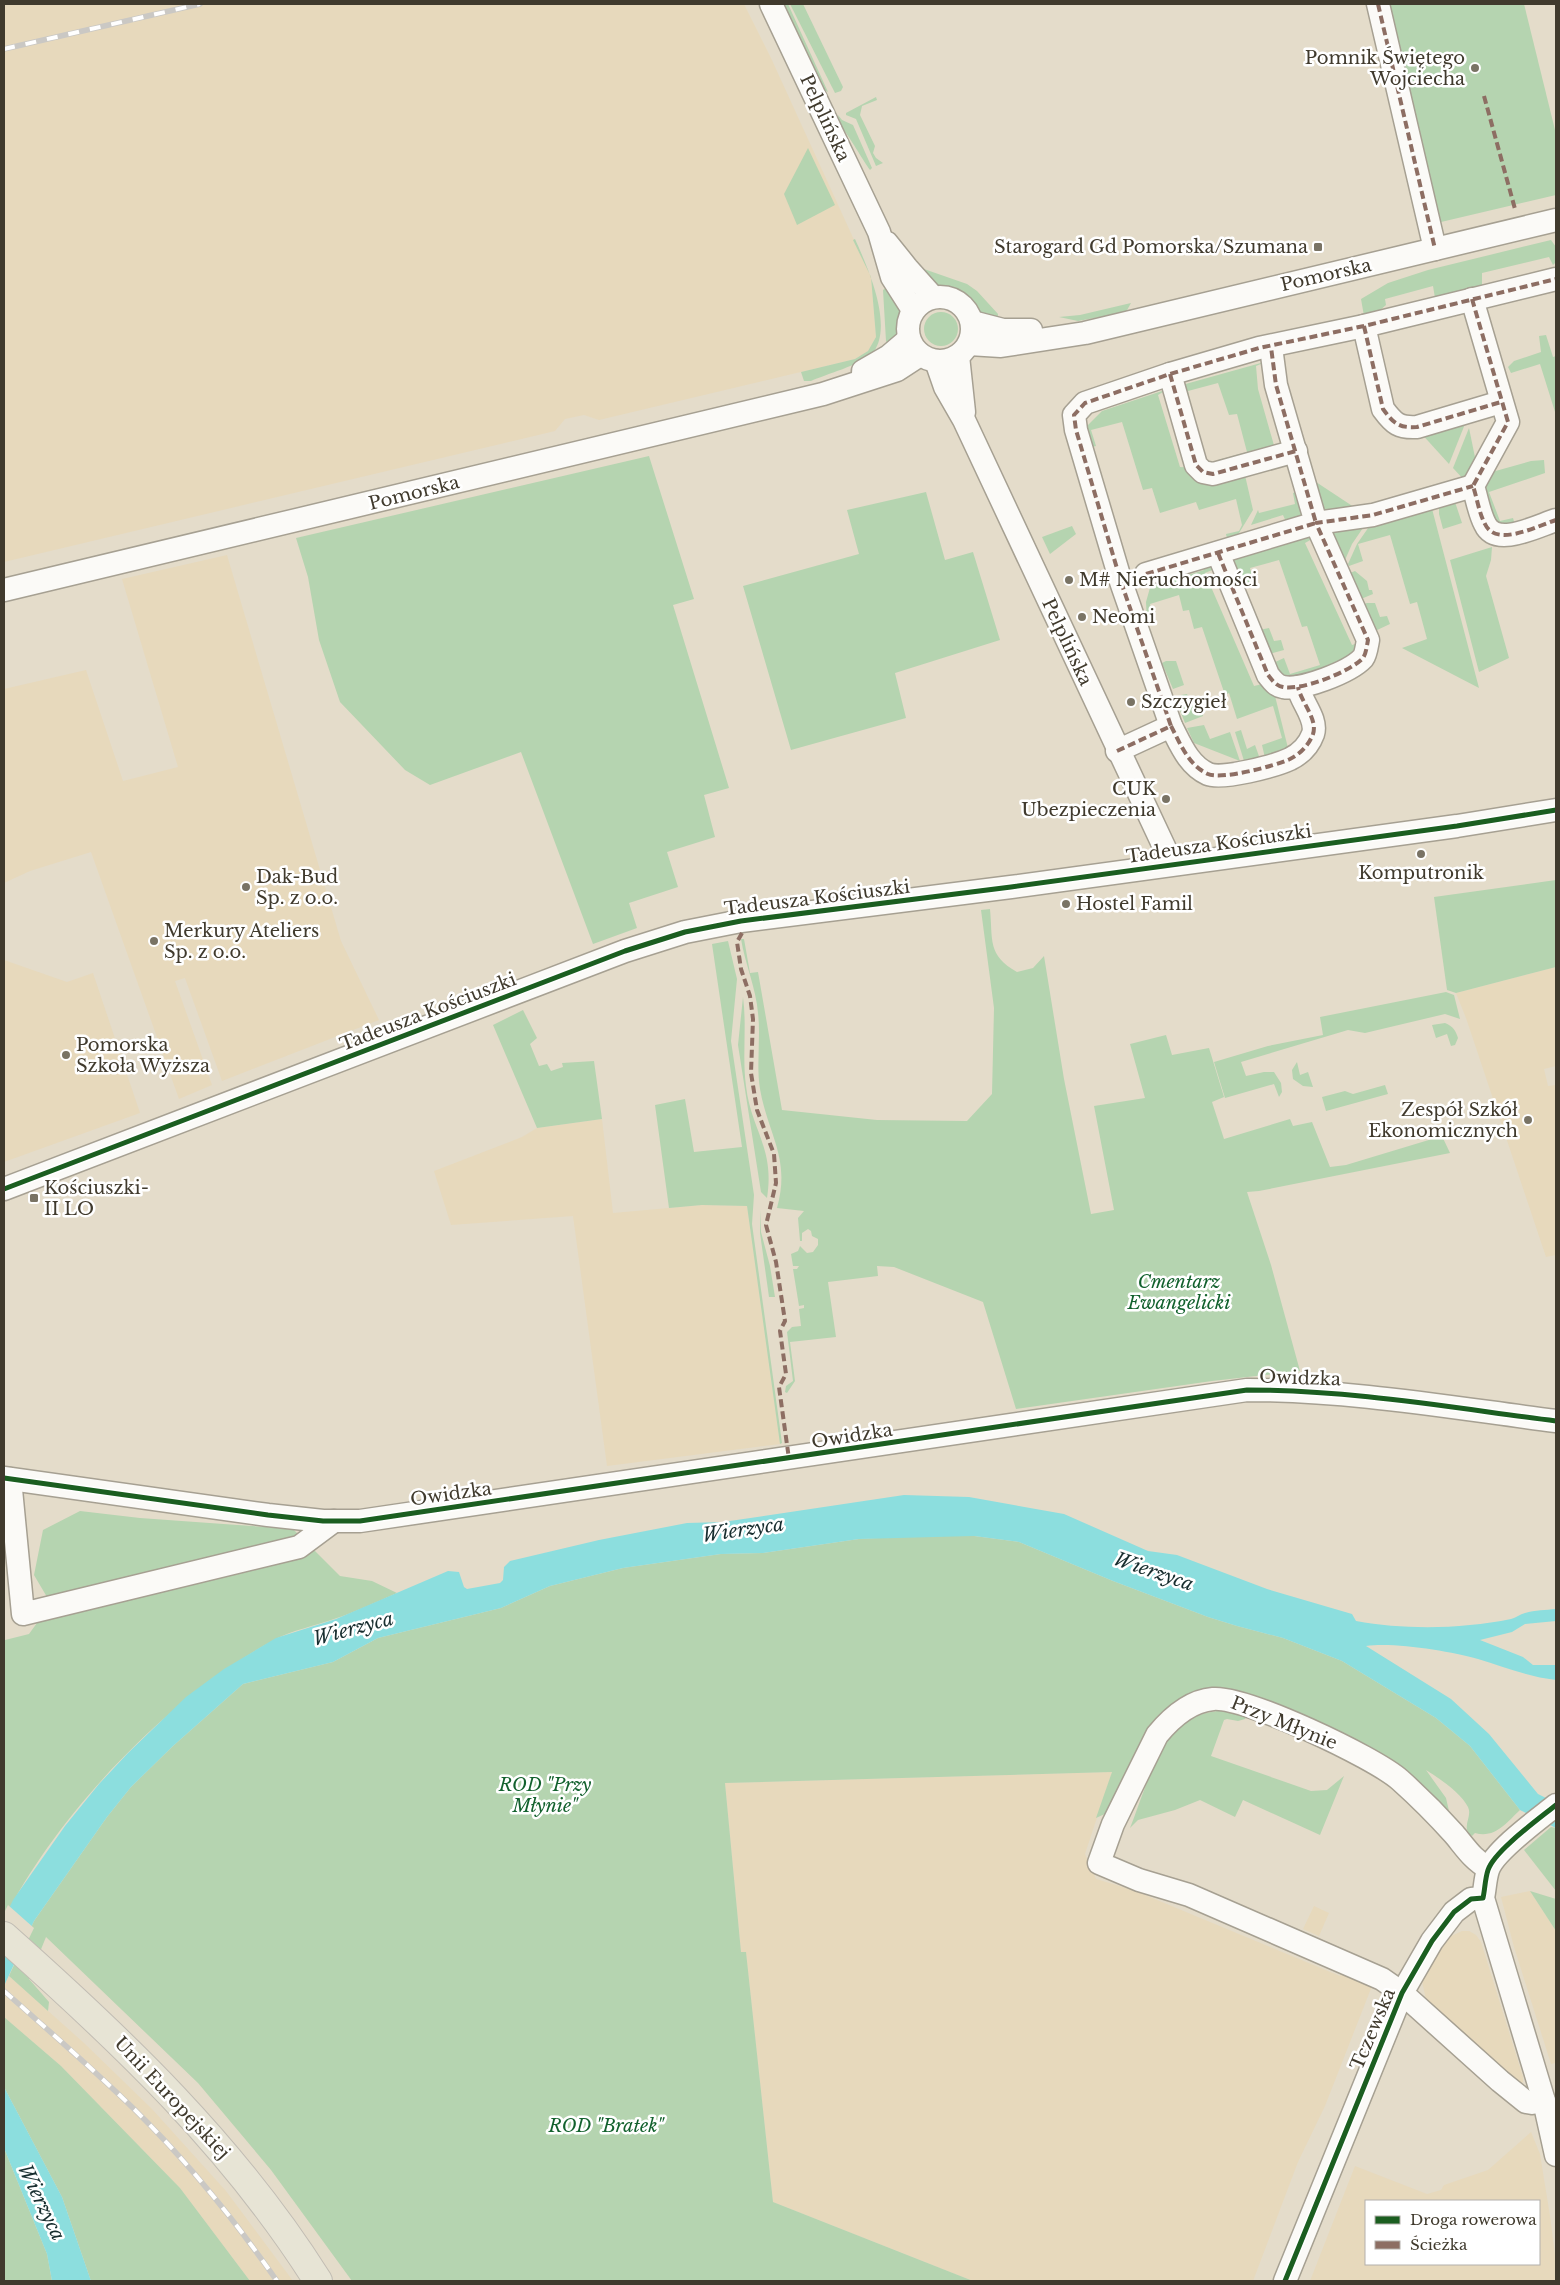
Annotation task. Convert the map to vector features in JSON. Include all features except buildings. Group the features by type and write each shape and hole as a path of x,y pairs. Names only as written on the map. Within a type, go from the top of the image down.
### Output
{"main road":[{"name":"Unii Europejskiej","path":"4,1936 110,2031 163,2084 237,2168 302,2256 318,2281"}],"street":[{"name":"Pelplińska","path":"771,4 879,232 892,277 913,310"},
{"path":"1378,4 1435,249"},
{"name":"Pomorska","path":"966,341 1003,330 1097,329 1556,220"},
{"name":"Pelplińska","path":"879,232 933,297"},
{"path":"1298,687 1300,696 1311,717 1314,733 1304,749 1289,759 1227,776 1208,774 1193,763 1183,751 1171,726 1121,582 1076,430 1074,415 1085,403 1170,374 1271,347 1556,279"},
{"path":"933,297 946,297 958,302 967,310 966,341 947,360 922,352 908,324 913,310 922,302 933,297"},
{"path":"1146,574 1316,523 1373,514 1473,486 1508,422 1472,300"},
{"path":"1364,326 1383,409 1392,420 1404,428 1417,427 1502,402"},
{"name":"Pelplińska","path":"964,420 966,341"},
{"path":"1218,553 1268,675 1273,682 1281,687 1298,687 1351,668 1364,656 1368,640 1316,523 1276,384 1271,347"},
{"name":"Pelplińska","path":"922,352 964,420 1117,751 1167,853 1168,864"},
{"name":"Pomorska","path":"4,590 823,394 897,370 922,352"},
{"path":"1170,374 1196,465 1203,472 1213,474 1296,451"},
{"path":"1473,486 1485,525 1492,534 1506,537 1556,520"},
{"path":"1117,751 1171,726"},
{"name":"Tadeusza Kościuszki","path":"4,1188 617,954 685,932 750,920 981,891 1447,827 1556,810"},
{"name":"Owidzka","path":"7,1479 258,1514 334,1521 360,1521 603,1487 1247,1390 1296,1390 1366,1396 1556,1421"},
{"path":"7,1479 23,1614 299,1547 334,1521"},
{"name":"Przy Młynie","path":"1099,1863 1113,1824 1156,1735 1167,1723 1194,1704 1222,1698 1259,1708 1369,1758 1398,1778 1432,1810 1477,1862 1488,1868"},
{"path":"1556,1805 1498,1855 1488,1868 1483,1898 1544,2102 1556,2155"},
{"name":"Tczewska","path":"1099,1863 1139,1880 1189,1895 1382,1979 1402,1993"},
{"name":"Tczewska","path":"1284,2281 1402,1993 1432,1941 1449,1918 1471,1899 1483,1898"},
{"path":"1402,1993 1526,2102 1532,2104 1544,2102"}],"shaded area":[{"path":"4,4 744,4 771,58 871,277 876,337 868,351 855,359 599,420 584,415 565,419 555,431 4,562"},
{"path":"227,555 341,941 379,1020 222,1081 185,978 175,981 212,1085 179,1099 91,852 30,871 4,883 4,689 86,670 123,781 178,767 122,579"},
{"name":"Pomorska Szkoła Wyższa","path":"4,960 67,982 93,973 140,1113 4,1162"},
{"name":"Zespół Szkół Ekonomicznych","path":"1556,967 1556,1066 1544,1069 1548,1086 1556,1085 1556,1255 1546,1257 1456,993"},
{"path":"602,1119 613,1213 702,1205 747,1206 780,1444 607,1466 573,1216 451,1225 434,1171 522,1137 537,1128"},
{"path":"1112,1772 1085,1854 1096,1879 1133,1890 1340,1976 1341,1973 1372,1986 1325,2106 1298,2162 1253,2281 973,2281 773,2202 746,1953 741,1952 725,1783"},
{"path":"1530,1891 1556,1931 1556,2063 1551,2064 1514,1947 1501,1897"},
{"path":"1314,1906 1329,1913 1319,1936 1303,1929"},
{"path":"1462,1931 1469,1931 1476,1935 1481,1942 1523,2077 1523,2082 1519,2084 1426,2000 1422,1981 1447,1938"},
{"path":"9,1976 84,2043 152,2109 226,2191 293,2281 250,2281 180,2188 61,2066 4,2017 4,1986"},
{"path":"1531,2132 1540,2154 1556,2262 1556,2281 1310,2281 1355,2166 1427,2194 1441,2190 1444,2185 1488,2170"}],"green space":[{"path":"782,4 788,4 828,92 823,89"},
{"path":"790,4 803,4 843,87 841,91 835,93"},
{"path":"1388,4 1524,4 1556,134 1556,195 1441,222 1438,221"},
{"path":"876,97 877,100 862,106 860,115 875,146 873,153 883,163 876,166 856,119 846,115 846,113"},
{"path":"838,115 842,120 853,125 872,168 870,170 839,125"},
{"path":"808,148 835,205 797,225 784,194"},
{"path":"855,239 866,265 869,273 853,240"},
{"path":"1551,240 1556,247 1556,262 1553,265 1549,257 1482,273 1482,287 1435,298 1433,286 1385,299 1386,305 1379,311 1364,316 1361,299 1388,283 1428,270"},
{"path":"921,268 967,284 977,291 998,314 997,324 979,313 966,297 954,290 932,287"},
{"path":"871,279 877,297 881,330 878,344 871,355 843,369 811,381 804,381 801,372 855,359 868,351 876,337"},
{"path":"890,285 900,310 901,324 896,339 890,348 886,341 883,290"},
{"path":"1131,303 1126,312 1078,321 1059,317 1080,315"},
{"path":"941,312 948,313 953,317 957,322 957,336 953,341 948,345 941,346 934,345 929,341 925,336 924,329 925,322 929,317 934,313"},
{"path":"1546,335 1553,357 1556,356 1556,415 1540,364 1511,373 1508,367 1514,361 1541,352 1539,336"},
{"path":"1268,361 1256,366 1258,389 1275,449 1221,468 1218,460 1247,452 1237,414 1229,415 1218,383 1188,391 1191,405 1186,407 1182,385"},
{"path":"1168,389 1158,395 1180,467 1244,471 1253,510 1236,538 1228,543 1226,534 1239,531 1242,525 1236,499 1199,510 1196,502 1160,513 1152,488 1143,490 1122,422 1091,430 1096,446 1089,448 1084,429 1102,411"},
{"path":"1467,419 1449,464 1419,431"},
{"path":"1469,428 1477,467 1466,482 1453,468"},
{"path":"649,456 694,599 673,605 729,788 704,795 715,837 667,852 678,887 629,903 637,928 593,944 521,752 430,785 405,770 340,702 319,640 308,577 296,538"},
{"path":"1544,460 1545,473 1489,492 1500,521 1513,518 1515,525 1504,528 1493,522 1485,485 1492,472 1531,461"},
{"path":"1314,482 1316,482 1363,513 1323,511"},
{"path":"1298,491 1306,515 1288,526 1283,515 1251,525 1258,510 1259,513 1295,504 1293,493"},
{"path":"926,492 945,560 973,552 1000,640 895,673 906,718 791,750 743,586 859,554 847,510"},
{"path":"1454,499 1462,523 1443,529 1439,514 1439,504"},
{"path":"1431,505 1479,688 1402,648 1427,639 1417,602 1410,604 1390,535 1358,544 1363,561 1349,566 1348,564 1357,544 1373,521"},
{"path":"1367,522 1352,544 1344,561 1330,529"},
{"path":"1072,526 1076,534 1050,554 1042,537"},
{"path":"1309,530 1312,539 1305,543 1352,645 1361,642 1362,653 1285,683 1273,663 1284,658 1290,674 1320,665 1307,626 1302,627 1279,560 1250,568 1255,586 1242,589 1230,558"},
{"path":"1492,547 1491,560 1486,576 1509,658 1479,672 1450,560"},
{"path":"1202,560 1217,568 1205,573 1254,686 1267,683 1273,688 1288,748 1265,758 1262,745 1282,738 1273,706 1237,719 1229,693 1225,695 1202,627 1194,629 1189,610 1183,611 1179,595 1150,604 1154,618 1147,621 1146,602 1153,577 1156,585 1204,570"},
{"path":"1355,571 1367,581 1369,590 1372,590 1373,594 1361,599 1350,573"},
{"path":"1375,603 1380,617 1387,616 1390,624 1375,631 1364,604"},
{"path":"1269,628 1274,641 1281,640 1284,650 1269,654 1259,630"},
{"path":"1176,661 1184,685 1173,689 1162,663"},
{"path":"1187,694 1192,705 1199,704 1203,716 1185,723 1179,708 1184,706 1181,695"},
{"path":"1204,725 1210,739 1230,732 1240,761 1194,743 1187,728"},
{"path":"1241,730 1247,749 1255,745 1260,759 1245,764 1235,732"},
{"path":"1556,880 1556,967 1456,993 1447,990 1434,897"},
{"name":"Cmentarz Ewangelicki","path":"990,909 993,946 996,953 1007,966 1017,972 1033,968 1044,956 1064,1079 1091,1214 1114,1210 1094,1106 1145,1098 1130,1044 1166,1035 1172,1055 1209,1048 1224,1097 1212,1102 1224,1139 1290,1119 1293,1126 1312,1122 1330,1167 1346,1165 1442,1136 1450,1153 1247,1192 1271,1265 1300,1371 1212,1381 1016,1409 983,1302 894,1267 877,1266 878,1276 828,1282 836,1337 790,1342 795,1381 787,1393 785,1392 786,1386 793,1381 787,1332 792,1327 801,1326 799,1309 804,1308 804,1305 799,1306 793,1269 797,1269 799,1266 793,1266 791,1254 798,1251 800,1246 807,1253 813,1252 818,1245 818,1239 812,1236 811,1231 808,1229 802,1233 802,1241 800,1241 798,1218 804,1211 777,1208 781,1190 780,1161 760,1089 757,1004 741,939 744,939 750,973 758,972 782,1110 877,1120 967,1121 992,1094 994,1008 981,910"},
{"path":"728,941 737,979 731,1041 754,1195 752,1224 782,1443 780,1444 747,1206 702,1205 669,1208 655,1105 685,1099 694,1152 742,1147 712,944"},
{"path":"1446,992 1454,995 1460,1019 1445,1014 1365,1033 1348,1030 1241,1062 1246,1076 1274,1072 1281,1083 1282,1092 1279,1097 1274,1084 1225,1098 1214,1062 1268,1046 1323,1035 1320,1017"},
{"path":"743,997 746,1086 768,1166 767,1198 761,1192 738,1045"},
{"path":"523,1010 537,1038 530,1044 539,1066 547,1064 551,1071 563,1067 562,1063 594,1061 602,1119 537,1128 493,1025"},
{"path":"1445,1023 1452,1027 1456,1033 1458,1038 1455,1045 1451,1046 1447,1034 1436,1038 1432,1025"},
{"path":"1297,1062 1300,1075 1308,1072 1313,1087 1303,1086 1293,1079 1292,1070"},
{"path":"1385,1085 1388,1094 1326,1111 1322,1097 1345,1091 1353,1094"},
{"path":"760,1210 761,1232 770,1266 775,1297 769,1297 760,1233"},
{"path":"80,1511 140,1518 293,1529 340,1576 372,1581 397,1593 327,1622 274,1640 234,1664 195,1693 157,1725 85,1799 54,1838 4,1919 4,1636 5,1640 29,1634 42,1616 57,1614 34,1575 43,1530"},
{"path":"916,1536 974,1536 1019,1542 1113,1581 1208,1617 1283,1638 1342,1661 1436,1718 1470,1746 1520,1810 1495,1832 1489,1834 1475,1833 1472,1836 1467,1830 1469,1811 1465,1802 1449,1786 1426,1770 1446,1798 1449,1811 1239,1692 1219,1688 1201,1690 1107,1813 1096,1818 1112,1772 725,1783 741,1952 746,1952 773,2202 973,2281 352,2281 271,2170 198,2083 46,1937 29,1979 49,2002 48,2011 9,1976 34,1921 107,1817 131,1787 173,1746 243,1684 333,1662 378,1638 501,1608 550,1586 623,1568 721,1554 763,1553 859,1539"},
{"path":"1221,1710 1248,1715 1245,1719 1238,1721 1224,1720 1211,1756 1311,1791 1327,1790 1344,1776 1320,1835 1243,1800 1235,1817 1200,1800 1175,1810 1138,1820 1130,1828 1154,1765 1172,1736 1182,1725 1195,1717"},
{"path":"1551,1827 1556,1828 1556,1891 1524,1850"},
{"path":"1530,1891 1556,1899 1556,1931"},
{"path":"4,2017 61,2066 180,2188 250,2281 91,2281 62,2197 4,2087"},
{"path":"4,2148 47,2254 52,2281 4,2281"}],"water":[{"name":"Wierzyca","path":"904,1495 969,1497 1064,1514 1148,1551 1177,1555 1267,1589 1352,1614 1356,1621 1414,1627 1473,1625 1513,1618 1529,1612 1556,1609 1556,1621 1525,1624 1512,1632 1480,1640 1523,1657 1533,1665 1556,1665 1556,1680 1526,1674 1478,1659 1438,1650 1391,1645 1366,1646 1451,1699 1489,1734 1538,1794 1556,1803 1556,1828 1520,1810 1470,1746 1436,1718 1342,1661 1283,1638 1208,1617 1113,1581 1019,1542 974,1536 859,1539 763,1553 721,1554 623,1568 550,1586 501,1608 378,1638 333,1662 243,1684 173,1746 131,1787 107,1817 34,1921 4,1986 4,1919 13,1900 65,1826 99,1784 128,1753 186,1697 224,1669 276,1638 336,1619 448,1571 459,1572 464,1587 467,1589 500,1583 503,1580 504,1567 510,1561 599,1540 687,1523 723,1522"},
{"name":"Wierzyca","path":"4,2087 62,2197 91,2281 52,2281 47,2254 4,2148"}],"pier":[{"path":"8,1905 34,1928 16,1965 4,1954 4,1913"}],"railway":[{"path":"4,49 200,4"},
{"path":"4,1991 70,2049 134,2109 173,2149 244,2235 277,2281"}],"marked path":[{"path":"1378,4 1435,249"},
{"path":"1484,96 1515,209"},
{"path":"1117,751 1171,726 1121,582 1076,430 1074,415 1085,403 1170,374 1259,348 1364,326 1556,279"},
{"path":"1472,299 1508,422 1473,486 1481,515 1490,531 1507,535 1556,520"},
{"path":"1364,326 1383,409 1397,424 1406,427 1417,427 1501,402"},
{"path":"1146,574 1316,523 1276,385 1271,347"},
{"path":"1170,374 1196,465 1203,472 1213,474 1296,451"},
{"path":"1218,553 1268,675 1276,684 1283,687 1313,683 1337,674 1357,663 1364,656 1368,640 1316,523 1373,515 1473,486"},
{"path":"1171,726 1190,759 1208,774 1236,774 1273,765 1297,755 1304,749 1313,734 1313,722 1298,687"},
{"path":"742,933 737,942 741,969 750,996 753,1019 751,1073 757,1110 774,1154 776,1183 766,1225 776,1262 785,1321 780,1331 786,1374 779,1387 789,1459"}],"cycle path":[{"path":"4,1189 625,951 685,932 741,921 1011,887 1457,826 1556,810"},
{"path":"4,1478 268,1515 323,1521 360,1521 1247,1390 1363,1396 1556,1421"},
{"path":"1285,2281 1402,1993 1432,1941 1454,1912 1471,1899 1483,1898 1486,1877 1492,1862 1518,1835 1556,1805"}],"place":[{"name":"Pomnik Świętego Wojciecha","path":"1475,68"},
{"name":"Starogard Gd Pomorska/Szumana","path":"1318,247"},
{"name":"M# Nieruchomości","path":"1069,580"},
{"name":"Neomi","path":"1082,617"},
{"name":"Szczygieł","path":"1131,702"},
{"name":"CUK Ubezpieczenia","path":"1166,799"},
{"name":"Komputronik","path":"1421,854"},
{"name":"Dak-Bud Sp. z o.o.","path":"246,887"},
{"name":"Hostel Famil","path":"1066,904"},
{"name":"Merkury Ateliers Sp. z o.o.","path":"154,941"},
{"name":"Pomorska Szkoła Wyższa","path":"66,1055"},
{"name":"Zespół Szkół Ekonomicznych","path":"1528,1120"},
{"name":"Kościuszki- II LO","path":"34,1198"}],"park label":[{"name":"ROD \"Przy Młynie\"","path":"545,1795"},
{"name":"ROD \"Bratek\"","path":"606,2126"}]}
